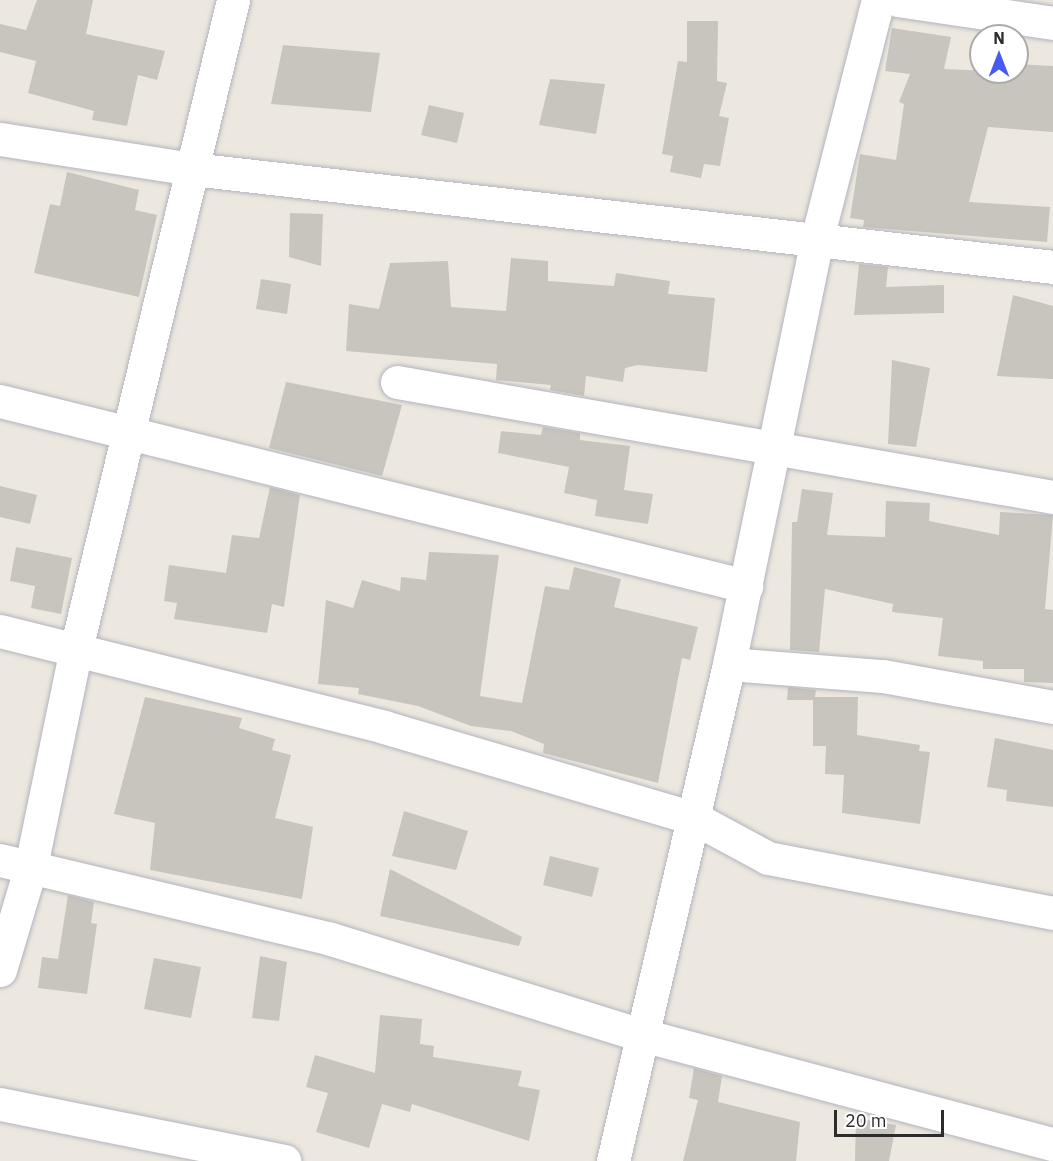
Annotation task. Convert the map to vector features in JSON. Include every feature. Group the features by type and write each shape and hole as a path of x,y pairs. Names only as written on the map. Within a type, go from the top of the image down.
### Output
{"street":[{"path":"0,970 16,863 76,649 130,435 233,0"},
{"path":"614,1161 777,446 817,239 878,0"},
{"path":"898,0 1053,23"},
{"path":"0,139 192,169 1053,267"},
{"path":"397,382 777,446 1053,497"},
{"path":"0,401 746,586"},
{"path":"0,631 384,727 694,818 768,858 1053,913"},
{"path":"729,664 883,676 1053,707"},
{"path":"16,863 331,939 642,1035 1053,1144"},
{"path":"0,1104 284,1161"}],"building":[{"path":"37,0 93,0 86,34 165,51 157,80 138,75 127,126 92,120 94,111 28,93 36,61 0,52 0,24 26,30"},
{"path":"687,21 718,21 717,81 727,83 719,116 729,118 720,166 704,164 701,178 670,172 673,156 662,154 678,61 687,62"},
{"path":"892,28 951,37 944,69 969,70 969,84 1029,84 1029,65 1053,66 1053,132 988,127 969,202 1050,207 1047,242 863,227 864,220 850,218 860,154 896,160 904,104 899,102 910,74 885,71"},
{"path":"283,45 380,53 371,112 271,104"},
{"path":"550,79 605,84 596,134 539,125"},
{"path":"429,105 464,113 457,143 421,135"},
{"path":"67,172 139,190 135,210 157,215 139,297 34,273 50,204 60,206"},
{"path":"290,213 323,214 321,266 289,257"},
{"path":"511,258 548,261 548,281 614,286 616,273 670,281 668,294 715,298 707,372 638,365 625,368 623,382 586,376 584,396 550,390 551,385 496,380 497,364 346,351 349,304 379,309 390,263 448,261 451,307 506,311"},
{"path":"859,264 888,267 886,287 944,285 944,313 854,315"},
{"path":"261,279 291,284 287,314 256,309"},
{"path":"1013,295 1053,306 1053,379 997,376"},
{"path":"892,360 930,368 916,447 888,444"},
{"path":"286,382 402,405 382,476 269,448"},
{"path":"543,427 580,433 580,440 630,446 624,490 653,494 648,524 595,516 597,500 564,493 569,467 498,453 501,431 541,435"},
{"path":"0,486 37,495 30,524 0,517"},
{"path":"270,487 300,495 284,607 272,604 267,633 174,619 177,603 164,601 169,565 226,573 232,535 259,538"},
{"path":"802,489 833,493 827,535 885,537 886,501 930,503 929,521 999,535 1000,512 1053,515 1045,609 1053,610 1053,683 1024,682 1024,669 983,669 983,661 938,656 943,618 892,612 893,604 825,589 819,652 790,650 792,522 797,522"},
{"path":"16,547 72,558 61,614 31,608 35,586 10,581"},
{"path":"429,552 499,555 480,696 522,703 545,586 569,590 574,567 621,579 614,607 698,627 690,660 682,658 658,783 543,753 544,744 511,731 471,726 418,706 358,694 359,688 318,684 326,600 353,608 362,580 400,591 401,577 426,580"},
{"path":"788,687 816,690 815,697 858,697 857,735 920,745 919,751 930,752 920,824 842,813 844,775 825,774 826,746 813,746 813,700 787,700"},
{"path":"145,697 242,718 239,728 275,739 272,750 291,755 275,818 313,827 302,899 150,870 155,823 114,814"},
{"path":"995,738 1053,750 1053,807 1006,801 1007,790 987,787"},
{"path":"404,811 468,831 456,870 392,856"},
{"path":"550,856 599,868 592,897 543,885"},
{"path":"390,869 522,937 519,946 380,916"},
{"path":"68,895 94,902 91,923 97,924 87,994 38,988 42,957 58,959"},
{"path":"260,956 287,962 279,1021 252,1018"},
{"path":"154,958 201,967 191,1018 144,1009"},
{"path":"380,1015 422,1019 420,1044 434,1046 433,1057 522,1071 518,1086 540,1090 529,1141 412,1104 410,1112 382,1104 369,1148 316,1132 328,1093 306,1087 315,1055 375,1073"},
{"path":"694,1068 722,1076 718,1102 800,1122 796,1161 683,1161 698,1100 689,1098"},
{"path":"856,1118 896,1125 889,1161 855,1161"}]}
